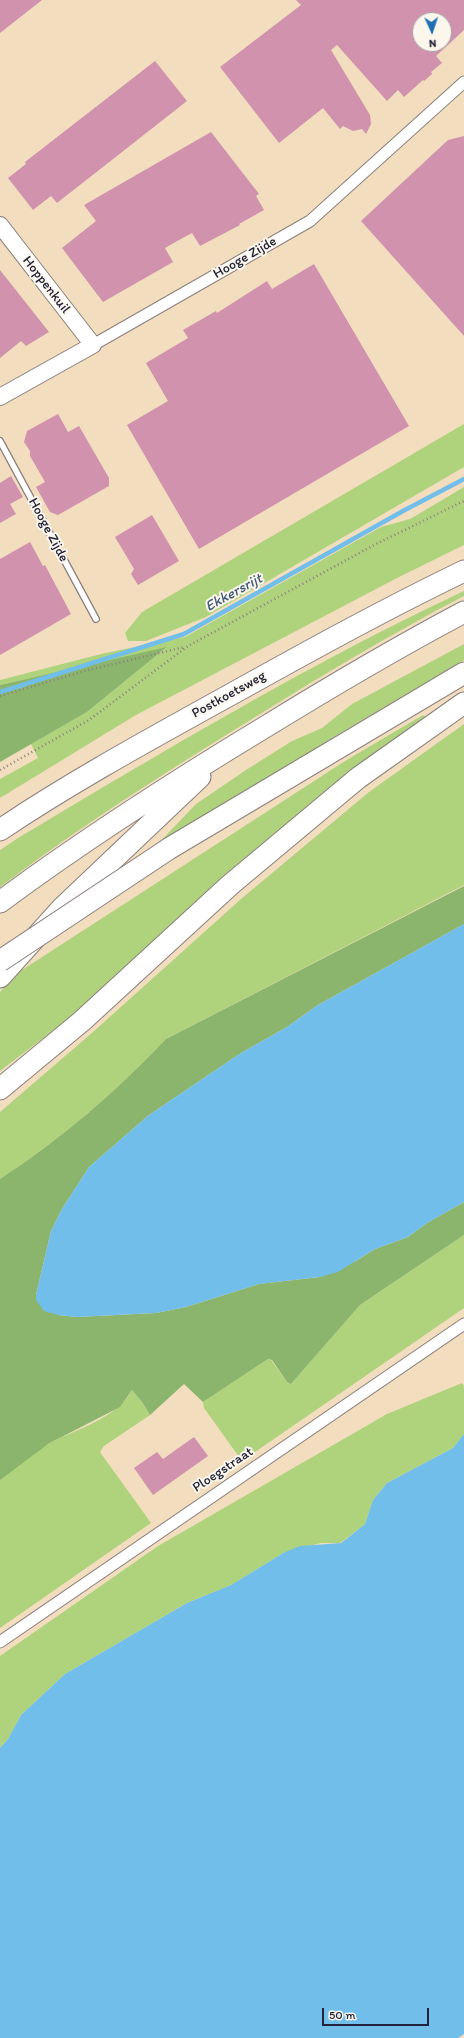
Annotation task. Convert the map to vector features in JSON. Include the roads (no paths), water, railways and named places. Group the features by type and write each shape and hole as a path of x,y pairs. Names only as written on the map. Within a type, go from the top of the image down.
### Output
{"highway":[{"name":"Postkoetsweg","path":"0,830 152,738 410,597 464,571"},
{"path":"0,902 38,873 160,792 236,744 336,684 464,612"},
{"path":"0,961 170,848 464,673"},
{"path":"0,1089 82,1021 254,864 358,778 464,703"},
{"path":"0,977 63,907 236,744"}],"street":[{"name":"Hooge Zijde","path":"0,397 310,221 464,82"},
{"name":"Hoppenkuil","path":"0,225 93,345"},
{"name":"Ploegstraat","path":"0,1642 464,1324"}],"lane":[{"name":"Hooge Zijde","path":"0,441 96,619"}],"water":[{"path":"464,924 464,1202 427,1223 408,1237 375,1249 338,1272 320,1277 259,1284 186,1307 156,1313 77,1317 58,1315 44,1311 36,1300 36,1295 51,1231 62,1209 89,1167 149,1115 241,1053 287,1027 318,1005"},
{"path":"464,1434 464,2034 458,2038 0,2038 0,1748 8,1739 21,1715 65,1674 187,1603 231,1585 285,1552 300,1546 341,1543 365,1524 373,1500 387,1483 453,1448"}],"waterway":[{"name":"Ekkersrijt","path":"0,692 184,634 403,511 464,479"}]}
